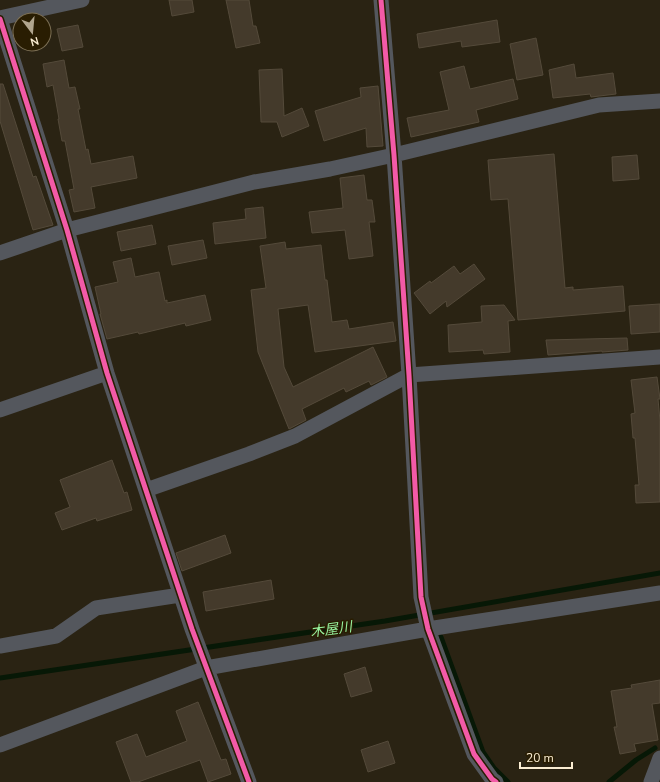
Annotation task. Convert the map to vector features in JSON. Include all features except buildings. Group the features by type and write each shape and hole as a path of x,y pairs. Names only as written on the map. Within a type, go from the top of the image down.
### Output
{"street":[{"path":"82,0 0,19 66,230 107,373 180,595 249,782"},
{"path":"381,0 394,155 409,375 421,597 428,629 474,754 492,779 496,782"},
{"path":"0,253 66,230 254,182 330,169 394,155 599,105 660,101"},
{"path":"146,490 249,454 295,436 409,375 660,357"},
{"path":"0,410 107,373"},
{"path":"0,745 206,668 428,629 660,592"},
{"path":"0,646 56,636 96,608 180,595"},
{"path":"651,782 660,758"}],"waterway":[{"name":"木屋川","path":"0,678 385,621 660,573"},
{"path":"441,637 483,752 494,768 508,782"},
{"path":"609,782 636,760 655,748"}],"cycle path":[{"path":"381,0 394,155 409,375 421,597 428,629 474,754 492,779 496,782"},
{"path":"0,19 67,230 107,373 192,629 249,782"}]}
